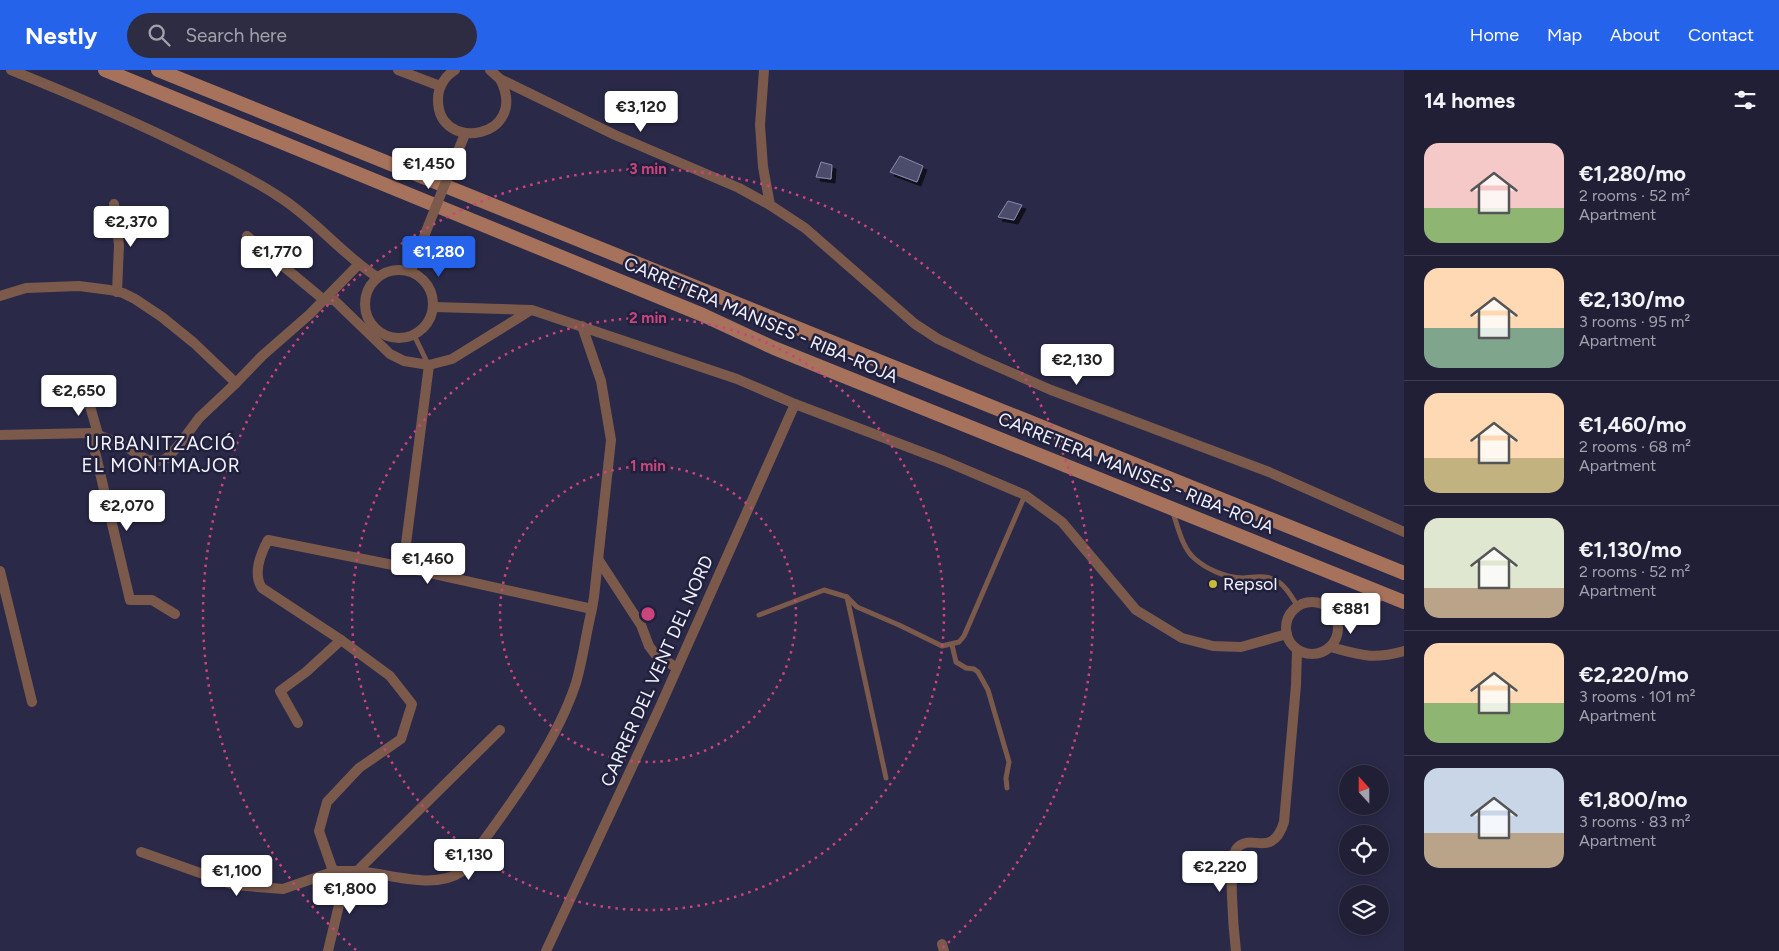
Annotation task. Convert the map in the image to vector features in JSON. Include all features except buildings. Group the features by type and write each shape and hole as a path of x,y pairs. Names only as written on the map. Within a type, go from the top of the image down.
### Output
{"main road":[{"name":"CARRETERA MANISES - RIBA-ROJA","path":"105,70 703,315 774,348 1404,602"},
{"name":"CARRETERA MANISES - RIBA-ROJA","path":"158,70 1400,572"}],"street":[{"path":"11,70 128,118 236,172 285,200 322,230 358,264 377,277"},
{"path":"398,70 440,86"},
{"path":"455,70 445,78 440,86 438,106 441,116 447,124 465,134 480,134 488,131 494,127 503,115 507,99 505,88 500,79"},
{"path":"490,70 500,79 615,135 739,188 770,205 805,228 915,324 938,339 1051,390 1269,472 1404,532"},
{"path":"764,70 761,134 763,168 770,205"},
{"path":"411,272 465,134"},
{"path":"114,204 119,245 117,292"},
{"path":"247,236 324,300 334,300 390,354 404,361 429,365 452,359 532,310"},
{"path":"0,435 95,433 122,444 146,460 160,461 167,458 199,418 262,356 324,300 358,264"},
{"path":"399,270 411,272 428,285 433,295 434,307 432,316 427,325 414,335 402,339 390,338 378,332 370,323 365,312 365,299 369,287 377,277 387,272 399,270"},
{"path":"0,296 26,288 79,286 117,292 135,299 162,317 194,343 236,383"},
{"path":"434,307 532,310 737,379 796,404 945,461 1025,495 1062,522 1136,610 1182,638 1213,646 1241,647 1287,634"},
{"path":"141,852 234,885 283,889 335,871 357,871 430,881 454,877 462,872 553,737 576,683 592,609 610,440 601,381 582,326"},
{"path":"403,567 429,365"},
{"path":"86,392 95,433 92,443 130,600 152,600 175,614"},
{"name":"CARRER DEL VENT DEL NORD","path":"546,951 677,668 796,404"},
{"path":"335,871 332,868 319,830 327,802 359,768 401,739 412,704 390,676 341,640 262,588 259,584 258,572 262,552 268,540 403,567 592,609"},
{"path":"598,559 641,625 649,646 655,654 677,668"},
{"path":"0,571 32,702"},
{"path":"1335,616 1386,594"},
{"path":"1311,602 1329,608 1338,624 1338,633 1330,647 1320,653 1308,654 1293,646 1287,634 1287,625 1289,617 1298,607 1311,602"},
{"path":"298,722 280,691 306,672 341,640"},
{"path":"1330,647 1366,656 1387,656 1404,650"},
{"path":"1236,951 1232,897 1233,854 1243,844 1268,843 1274,840 1280,834 1284,822 1298,650"},
{"path":"328,951 344,884 500,730"}],"lane":[{"path":"414,335 429,365"},
{"path":"759,615 824,590 847,596 858,607 942,646 959,642 964,636 1025,495"},
{"path":"1171,507 1184,543 1193,557 1226,576 1242,578 1266,576 1280,583 1298,607"},
{"path":"847,596 886,778"},
{"path":"952,645 956,662 978,672 988,690 1009,762 1006,778 1007,788"}],"place":[{"name":"Repsol","path":"1213,584"}],"district":[{"name":"URBANITZACIÓ EL MONTMAJOR","path":"161,454"}]}
